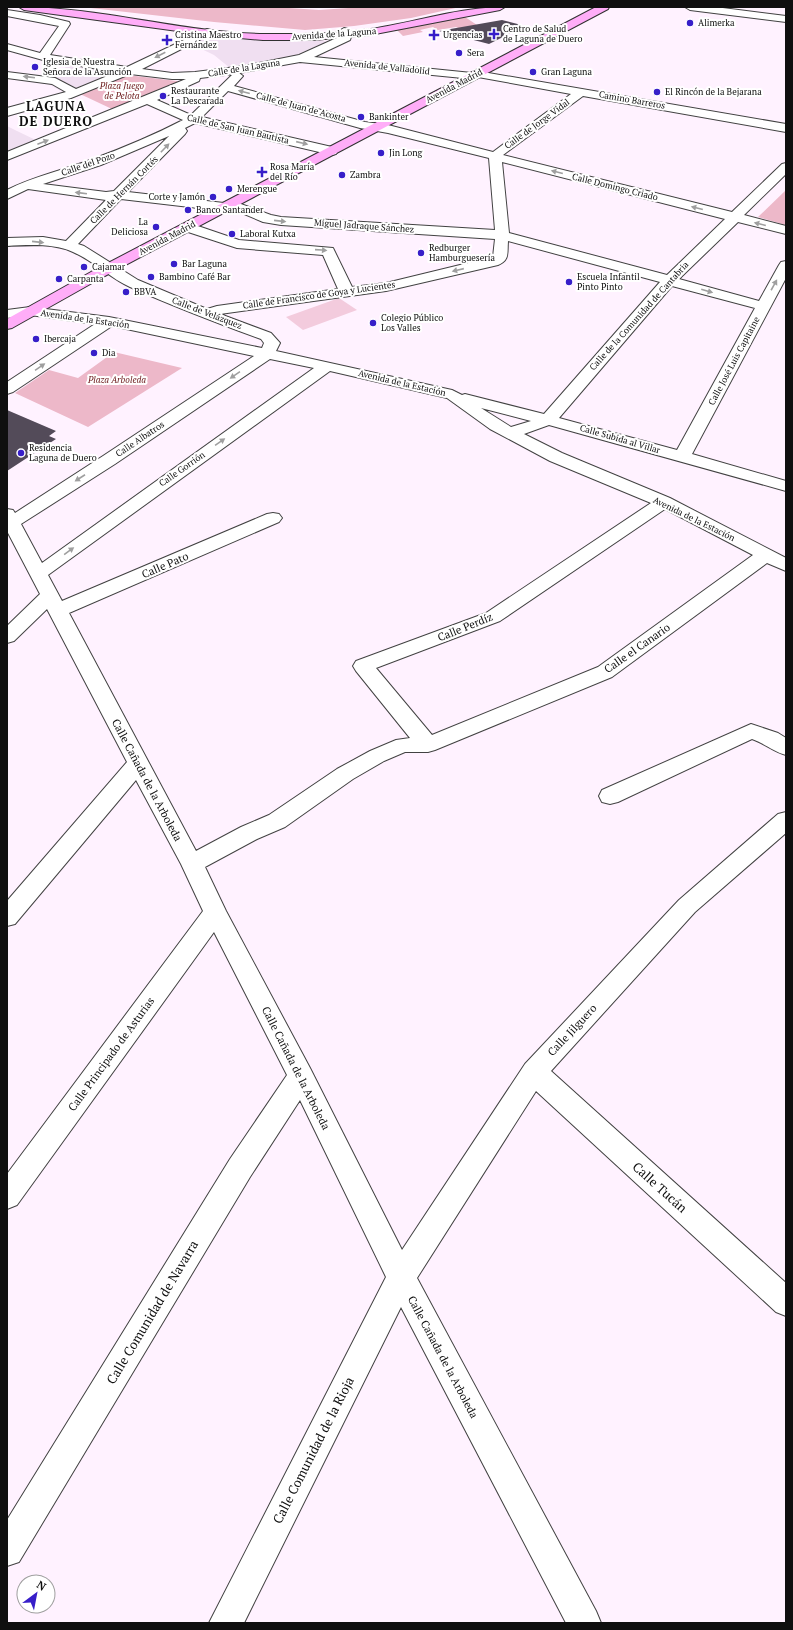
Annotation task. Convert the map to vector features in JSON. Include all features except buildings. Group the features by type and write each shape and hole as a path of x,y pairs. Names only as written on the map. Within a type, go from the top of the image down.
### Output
{"street":[{"name":"Avenida de la Laguna","path":"24,7 207,32 263,37 315,37 420,24 500,7"},
{"name":"Avenida de la Laguna","path":"46,7 190,26 255,33 287,34 346,33 416,21 483,7"},
{"name":"Avenida Madrid","path":"7,325 109,268 604,7"},
{"path":"690,7 786,18"},
{"path":"777,7 786,18"},
{"path":"14,26 59,12"},
{"path":"7,13 40,18 65,24 43,57"},
{"path":"7,112 38,105 74,93 129,71 207,32"},
{"name":"Calle de la Laguna","path":"7,47 43,57 129,71 172,76 194,76 244,69 302,58 346,38 346,33"},
{"path":"315,37 331,41 332,44"},
{"name":"Avenida de Valladolid","path":"302,58 475,75"},
{"name":"Calle de Hernán Cortés","path":"69,245 119,195 174,133 195,118 244,69"},
{"path":"7,75 55,81 86,100"},
{"name":"Camino Barreros","path":"475,75 786,128"},
{"path":"7,156 195,80 194,76"},
{"name":"Calle de Juan de Acosta","path":"226,87 495,157"},
{"name":"Calle de Jorge Vidal","path":"495,157 499,152 580,92"},
{"name":"Calle de San Juan Bautista","path":"147,100 185,117 195,118 332,150"},
{"path":"100,107 113,114"},
{"name":"Calle del Pozo","path":"7,195 27,185 97,162 174,133"},
{"path":"495,157 502,235"},
{"name":"Calle Domingo Criado","path":"495,157 734,217"},
{"name":"Calle de la Comunidad de Cantabria","path":"548,420 585,375 669,281 786,167"},
{"name":"Miguel Jadraque Sánchez","path":"27,185 106,196 119,195 227,206 268,219 281,221 502,235 763,306"},
{"path":"734,217 786,230"},
{"path":"187,227 237,244 328,251 348,293"},
{"name":"Calle de Francisco de Goya y Lucientes","path":"208,315 217,310 386,287 493,262 500,259 502,235"},
{"name":"Calle de Velázquez","path":"7,242 25,241 69,245 79,248 133,283 208,315 266,336 272,343 267,354"},
{"name":"Calle José Luis Capitaine","path":"682,457 786,265"},
{"name":"Avenida de la Estación","path":"7,314 30,311 109,321 327,366 452,395 496,426 556,457 664,502 786,565"},
{"path":"7,388 109,321"},
{"name":"Calle Albatros","path":"9,518 109,460 267,354"},
{"name":"Calle Gorrión","path":"38,574 327,366"},
{"name":"Calle Subida al Villar","path":"452,395 786,486"},
{"path":"511,433 548,420"},
{"name":"Calle Perdíz","path":"428,745 362,666 493,617 664,502"},
{"name":"Calle Cañada de la Arboleda","path":"9,518 53,604 192,864 215,912 401,1276 584,1623"},
{"name":"Calle Pato","path":"53,604 273,518"},
{"name":"Calle el Canario","path":"428,745 605,672 766,555"},
{"path":"8,635 53,604"},
{"path":"610,796 752,731 771,738 786,748"},
{"path":"192,864 249,833 276,821 346,774 377,756 404,744 428,745"},
{"path":"7,917 138,764"},
{"name":"Calle Jilguero","path":"401,1276 534,1072 687,906 786,820"},
{"name":"Calle Principado de Asturias","path":"7,1196 215,912"},
{"name":"Calle Tucán","path":"534,1072 786,1302"},
{"name":"Calle Comunidad de Navarra","path":"7,1550 240,1168 300,1076"},
{"name":"Calle Comunidad de la Rioja","path":"226,1623 401,1276"}],"green space":[{"path":"82,7 274,7 319,10 363,7 460,7 411,18 354,26 305,30 214,22"},
{"path":"465,17 480,27 461,29 456,27 438,30 433,27 420,30 423,32 403,36 397,30"},
{"name":"Plaza Juego de Pelota","path":"127,75 177,81 179,83 112,109 80,94"},
{"path":"786,190 786,225 758,217"},
{"name":"Plaza Arboleda","path":"114,352 182,368 88,427 15,393 49,370 78,378"}],"shaded area":[{"path":"206,35 321,39 326,42 293,56 230,68 214,55 189,43"},
{"path":"73,62 129,71 68,95 45,82"},
{"path":"7,126 17,131 42,143 7,156"},
{"path":"339,298 357,310 303,330 286,317"}],"place":[{"name":"Alimerka","path":"690,23"},
{"name":"Centro de Salud de Laguna de Duero","path":"494,34"},
{"name":"Urgencias","path":"434,35"},
{"name":"Cristina Maestro Fernández","path":"167,40"},
{"name":"Sera","path":"459,53"},
{"name":"Iglesia de Nuestra Señora de la Asunción","path":"35,67"},
{"name":"Gran Laguna","path":"533,72"},
{"name":"El Rincón de la Bejarana","path":"657,92"},
{"name":"Restaurante La Descarada","path":"163,96"},
{"name":"Bankinter","path":"361,117"},
{"name":"Jin Long","path":"381,153"},
{"name":"Rosa María del Río","path":"262,172"},
{"name":"Zambra","path":"342,175"},
{"name":"Merengue","path":"229,189"},
{"name":"Corte y Jamón","path":"213,197"},
{"name":"Banco Santander","path":"188,210"},
{"name":"La Deliciosa","path":"156,227"},
{"name":"Laboral Kutxa","path":"232,234"},
{"name":"Redburger Hamburguesería","path":"421,253"},
{"name":"Bar Laguna","path":"174,264"},
{"name":"Cajamar","path":"84,267"},
{"name":"Bambino Café Bar","path":"151,277"},
{"name":"Carpanta","path":"59,279"},
{"name":"Escuela Infantil Pinto Pinto","path":"569,282"},
{"name":"BBVA","path":"126,292"},
{"name":"Colegio Público Los Valles","path":"373,323"},
{"name":"Ibercaja","path":"36,339"},
{"name":"Dia","path":"94,353"},
{"name":"Residencia Laguna de Duero","path":"21,453"}],"district":[{"name":"LAGUNA DE DUERO","path":"56,114"}]}
